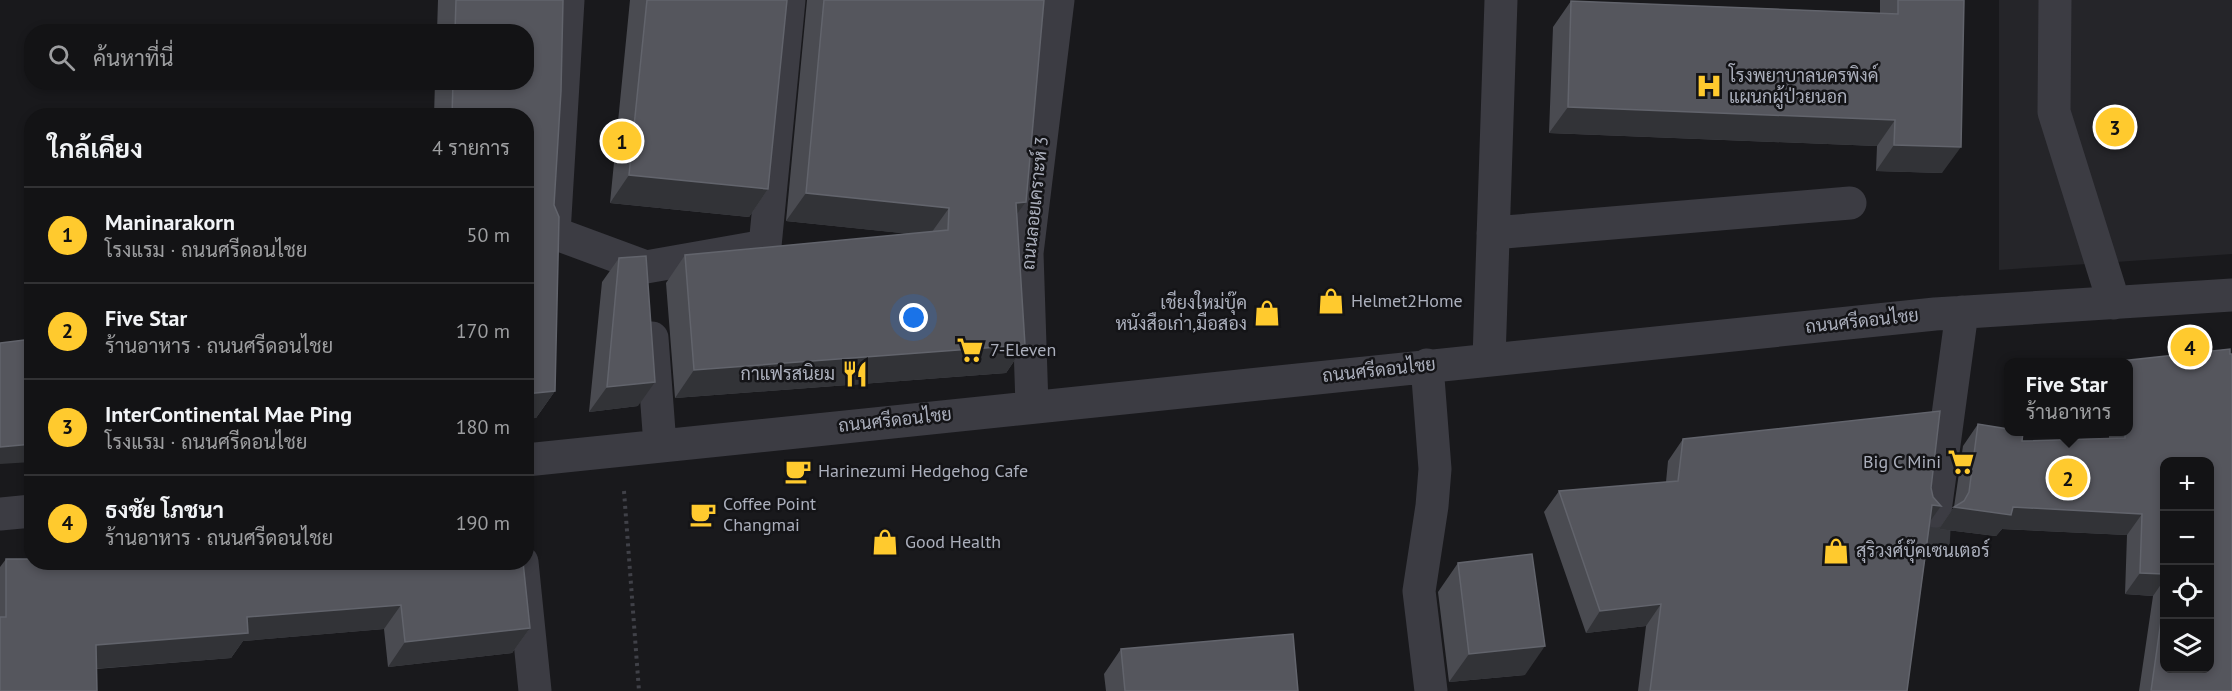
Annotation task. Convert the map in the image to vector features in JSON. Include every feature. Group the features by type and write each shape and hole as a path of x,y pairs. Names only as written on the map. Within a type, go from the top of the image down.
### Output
{"street":[{"path":"568,0 554,233 646,267 765,246 789,0"},
{"name":"ถนนลอยเคราะห์ 3","path":"1032,406 1027,253 1058,0"},
{"path":"1489,359 1501,0"},
{"path":"2055,0 2054,112 2114,303"},
{"path":"1493,233 1850,203"},
{"path":"646,267 660,446"},
{"name":"ถนนศรีดอนไชย","path":"534,459 1962,312 2232,296"},
{"path":"1935,511 1962,312"},
{"path":"1427,366 1435,469 1432,506 1419,591 1431,691"},
{"path":"0,514 24,512"},
{"path":"523,570 535,691"}],"path":[{"path":"621,449 639,691"}],"shaded area":[{"path":"1999,0 2232,0 2232,254 1999,270"}],"building":[{"path":"456,0 563,0 561,91 554,205 559,217 555,391 534,393 534,108 452,108 453,90 534,90 534,24 455,24"},
{"path":"647,0 787,0 768,189 629,175"},
{"path":"824,0 1044,0 1026,202 1016,203 1025,345 694,370 685,255 948,230 949,208 806,193"},
{"path":"1898,0 1964,0 1961,147 1894,145 1895,120 1568,107 1571,1 1898,14"},
{"path":"646,256 655,382 607,387 619,258"},
{"path":"24,340 24,445 0,447 0,343"},
{"path":"2230,349 2230,354 2232,354 2232,691 2151,691 2160,628 2160,673 2214,673 2214,457 2160,457 2160,574 2140,573 2142,514 2013,507 2011,515 1954,507 1964,501 1969,492 1978,424 2004,428 2004,436 2023,436 2022,441 2133,436 2133,360"},
{"path":"1940,411 1931,488 1933,497 1941,506 1932,505 1907,691 1650,691 1661,604 1600,611 1559,491 1678,481 1683,439"},
{"path":"1532,554 1545,646 1469,654 1458,563"},
{"path":"6,559 24,559 24,570 524,570 530,628 405,642 401,605 247,617 248,633 96,645 97,691 0,691 0,617 6,617"},
{"path":"1293,634 1298,691 1125,691 1121,649"}],"tunnel":[{"path":"1933,548 1935,511"}],"place":[{"name":"โรงพยาบาลนครพิงค์ แผนกผู้ป่วยนอก","path":"1709,86"},
{"name":"InterContinental Mae Ping","path":"2115,127"},
{"name":"Maninarakorn","path":"622,141"},
{"name":"Helmet2Home","path":"1331,301"},
{"name":"เชียงใหม่บุ๊ค หนังสือเก่า,มือสอง","path":"1267,313"},
{"name":"ธงชัย โภชนา","path":"2190,347"},
{"name":"7-Eleven","path":"970,350"},
{"name":"กาแฟรสนิยม","path":"855,374"},
{"name":"Big C Mini","path":"1961,462"},
{"name":"Harinezumi Hedgehog Cafe","path":"798,471"},
{"name":"Five Star","path":"2068,478"},
{"name":"Coffee Point Changmai","path":"703,514"},
{"name":"Good Health","path":"885,542"},
{"name":"สุริวงศ์บุ๊คเซนเตอร์","path":"1836,551"}]}
